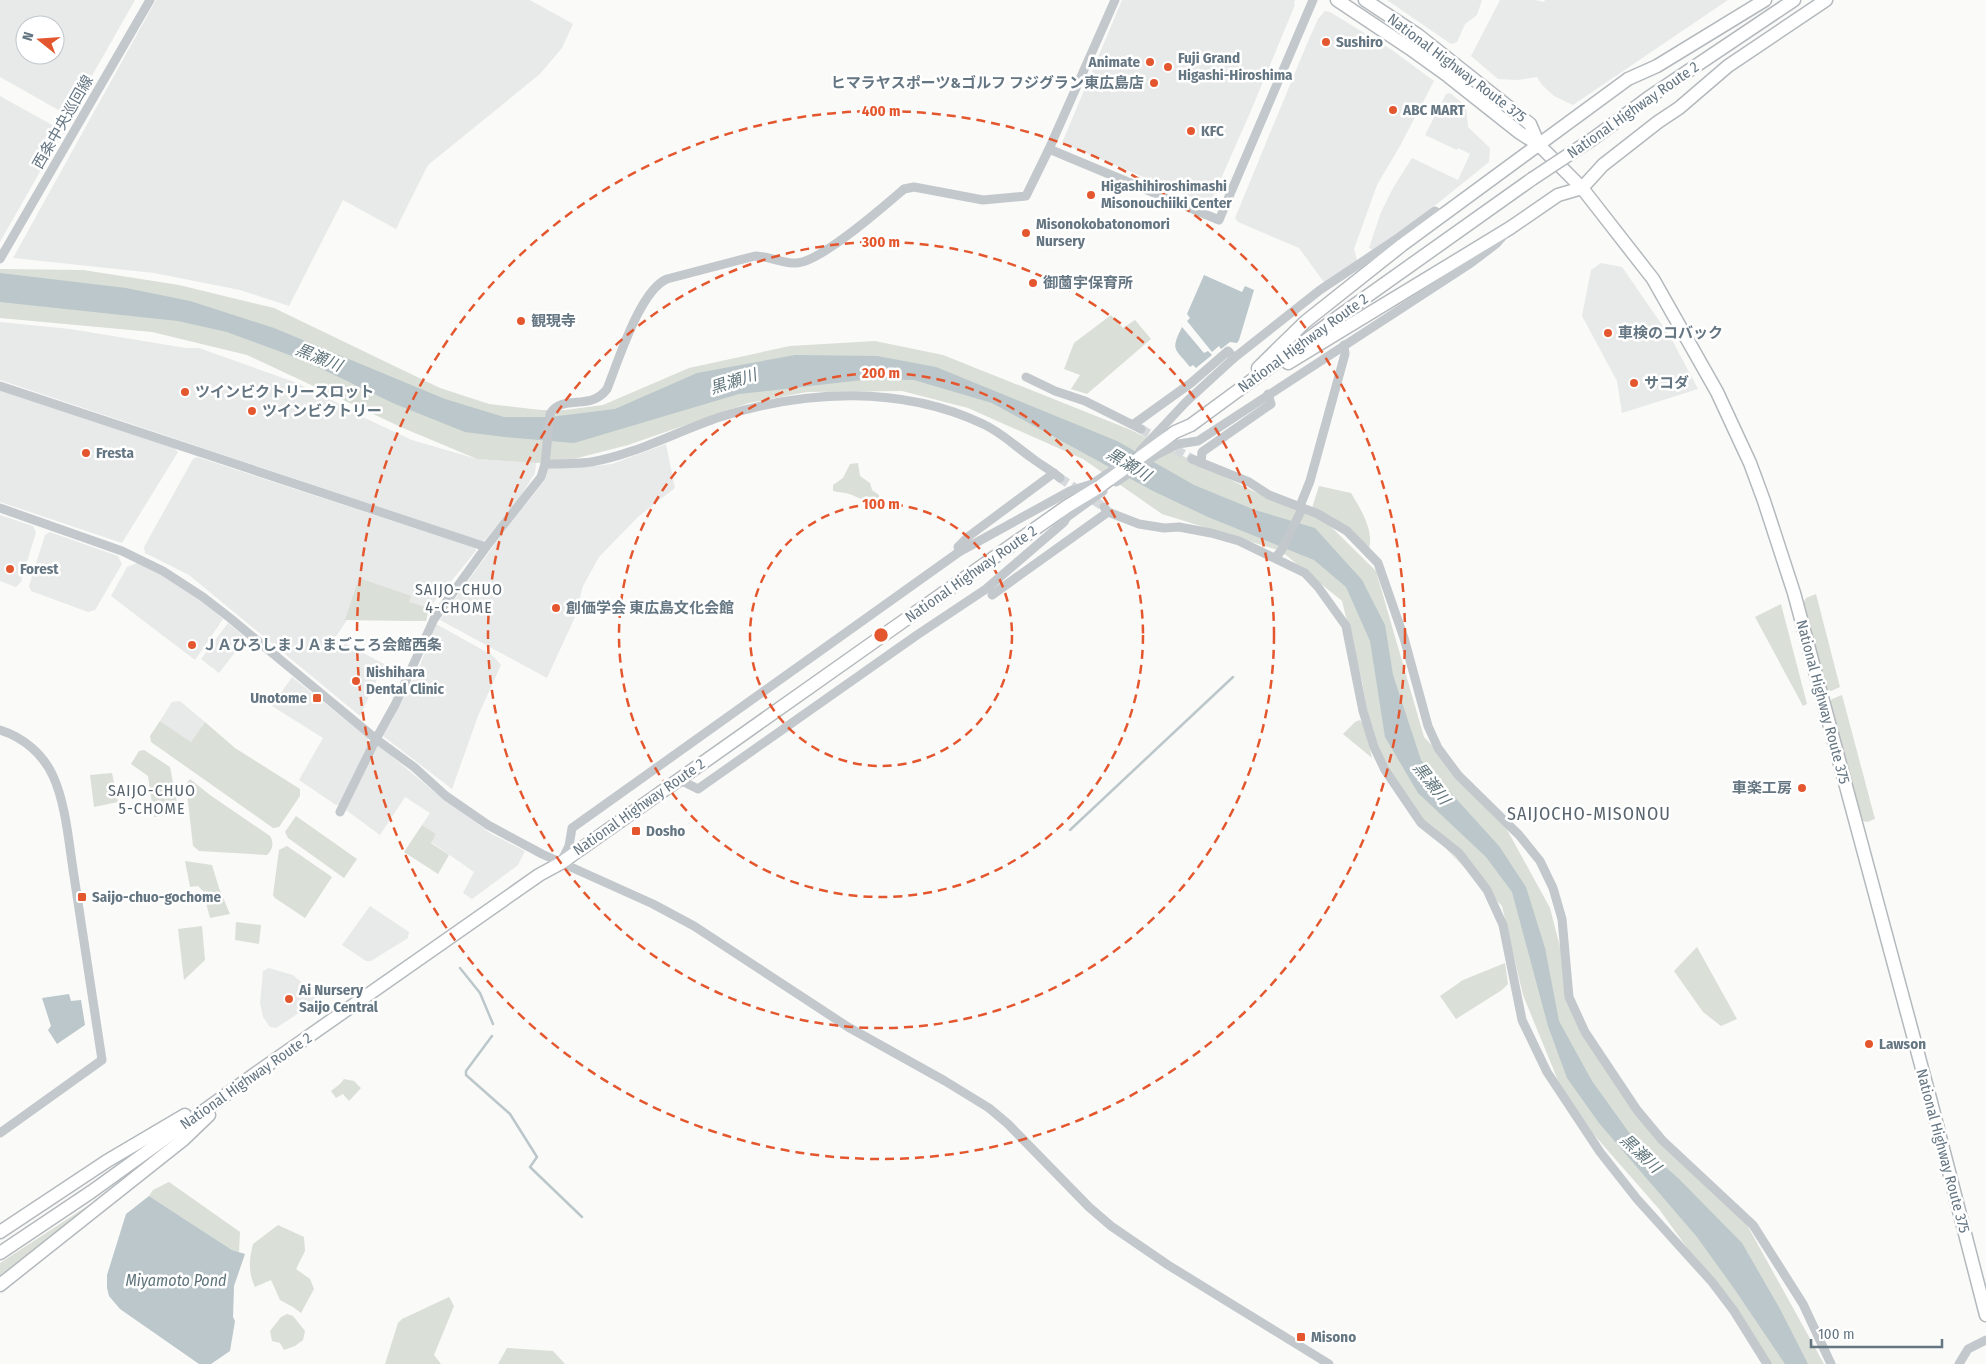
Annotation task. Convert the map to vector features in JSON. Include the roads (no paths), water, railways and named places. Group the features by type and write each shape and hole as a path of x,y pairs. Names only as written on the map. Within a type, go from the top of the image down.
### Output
{"highway":[{"name":"National Highway Route 375","path":"1337,0 1409,48 1520,133 1539,144 1582,188 1653,279 1717,392 1750,463 1764,502 1806,640 1929,1093 1986,1315"},
{"name":"National Highway Route 375","path":"1365,0 1418,35 1530,124 1539,144"},
{"path":"1191,425 1256,370 1305,322 1441,215 1628,79 1657,66 1765,0"},
{"name":"National Highway Route 2","path":"0,1253 91,1192 252,1076 539,875 561,863 1066,507 1098,488 1175,432 1191,425 1342,314 1532,179 1794,0"},
{"path":"1191,425 1294,359 1510,228 1558,194 1582,188 1603,165 1679,108 1728,66 1826,0"},
{"path":"0,1232 107,1161 252,1076"},
{"path":"0,1286 184,1138 252,1076"}],"street":[{"name":"西条中央巡回線","path":"0,259 150,0"},
{"path":"340,812 376,739 395,706 434,619 486,546 541,478 545,464 550,414 554,407 562,404 592,401 602,397 638,314 647,298 660,282 756,256 767,256 795,263 806,262 847,236 904,189 914,187 983,200 1026,196 1049,149 1115,0"},
{"path":"1049,149 1220,220 1313,0"},
{"path":"1150,451 1186,402 1234,358 1320,290 1435,211 1441,215"},
{"path":"1150,451 1198,440 1471,263 1496,244 1510,228"},
{"path":"1278,554 1301,508 1310,481 1345,354 1344,345"},
{"path":"1026,377 1085,401 1138,426 1228,351 1234,358"},
{"path":"0,386 486,546"},
{"path":"1201,463 1202,452 1271,404 1268,394"},
{"path":"545,464 604,459 642,447 720,417 770,404 825,396 887,396 940,406 984,424 1057,476 969,536 958,547 960,552"},
{"path":"1192,459 1249,482 1269,495 1301,508 1347,531 1378,563 1404,638 1428,726 1438,748 1458,775 1519,835 1540,861 1553,888 1562,919 1569,997 1585,1032 1637,1110 1662,1140 1753,1225 1804,1304 1832,1364"},
{"path":"561,863 570,846 572,828 960,552 1070,491 1098,488"},
{"path":"678,780 698,789 917,635 986,590 1064,522 1067,516 1098,488"},
{"path":"0,508 122,551 163,571 203,597 230,618 376,739 414,767 446,796 488,825 561,863 653,904 694,926 848,1026 945,1081 988,1108 1008,1124 1089,1207 1111,1226 1168,1265 1329,1364"},
{"path":"992,595 1106,510 1140,524 1164,528 1179,527 1239,541 1278,554 1305,573 1318,586 1346,626 1363,711 1374,747 1385,770 1421,823 1460,853 1487,890 1503,925 1522,1020 1547,1072 1600,1152 1637,1199 1712,1282 1734,1311 1767,1364"},
{"path":"0,730 17,736 36,751 50,770 59,794 72,864 102,1060 0,1133"},
{"path":"1959,1364 1968,1349 1986,1340"}],"water":[{"name":"黒瀬川","path":"0,273 126,288 190,301 274,328 445,399 504,417 550,417 615,409 697,373 795,355 877,356 936,367 1117,441 1194,485 1255,510 1315,528 1362,580 1385,625 1393,675 1421,760 1499,846 1526,887 1545,948 1559,1021 1592,1081 1633,1138 1679,1179 1742,1243 1780,1309 1808,1364 1785,1364 1697,1237 1599,1123 1567,1078 1548,1026 1512,892 1486,857 1418,793 1385,737 1370,641 1346,587 1314,560 1208,517 1153,491 992,403 914,380 871,379 739,394 574,443 505,437 465,432 395,404 303,360 227,332 178,321 0,302"},
{"path":"1204,275 1242,292 1245,286 1254,290 1237,343 1230,342 1221,349 1219,346 1212,352 1187,321 1190,318 1187,314"},
{"path":"1182,327 1204,353 1208,351 1212,355 1196,368 1193,365 1190,367 1176,349 1176,341"},
{"path":"69,994 71,1001 81,1000 85,1025 57,1044 48,1030 51,1026 42,998"},
{"name":"Miyamoto Pond","path":"149,1196 232,1250 245,1254 234,1286 233,1317 235,1321 230,1351 211,1364 199,1364 120,1309 109,1296 107,1275 126,1214"}],"waterway":[{"path":"1070,830 1233,677"},
{"path":"460,968 480,993 493,1024"},
{"path":"492,1036 466,1071 466,1075 510,1114 537,1157 530,1167 582,1217"}],"tunnel":[{"path":"1141,429 1192,459"},
{"path":"1060,478 1104,507"}],"place":[{"name":"Sushiro","path":"1326,42"},
{"name":"Animate","path":"1150,62"},
{"name":"Fuji Grand Higashi-Hiroshima","path":"1168,67"},
{"name":"ヒマラヤスポーツ&ゴルフ フジグラン東広島店","path":"1154,83"},
{"name":"ABC MART","path":"1393,110"},
{"name":"KFC","path":"1191,131"},
{"name":"Higashihiroshimashi Misonouchiiki Center","path":"1091,195"},
{"name":"Misonokobatonomori Nursery","path":"1026,233"},
{"name":"御薗宇保育所","path":"1033,283"},
{"name":"観現寺","path":"521,321"},
{"name":"車検のコバック","path":"1608,333"},
{"name":"サコダ","path":"1634,383"},
{"name":"ツインビクトリースロット","path":"185,392"},
{"name":"ツインビクトリー","path":"252,411"},
{"name":"Fresta","path":"86,453"},
{"name":"Forest","path":"10,569"},
{"name":"創価学会 東広島文化会館","path":"556,608"},
{"name":"ＪＡひろしまＪＡまごころ会館西条","path":"192,645"},
{"name":"Nishihara Dental Clinic","path":"356,681"},
{"name":"Unotome","path":"317,698"},
{"name":"車楽工房","path":"1802,788"},
{"name":"Dosho","path":"636,831"},
{"name":"Saijo-chuo-gochome","path":"82,897"},
{"name":"Ai Nursery Saijo Central","path":"289,999"},
{"name":"Lawson","path":"1869,1044"},
{"name":"Misono","path":"1301,1337"}],"district":[{"name":"SAIJO-CHUO 4-CHOME","path":"459,598"},
{"name":"SAIJO-CHUO 5-CHOME","path":"152,799"},
{"name":"SAIJOCHO-MISONOU","path":"1589,814"}]}
